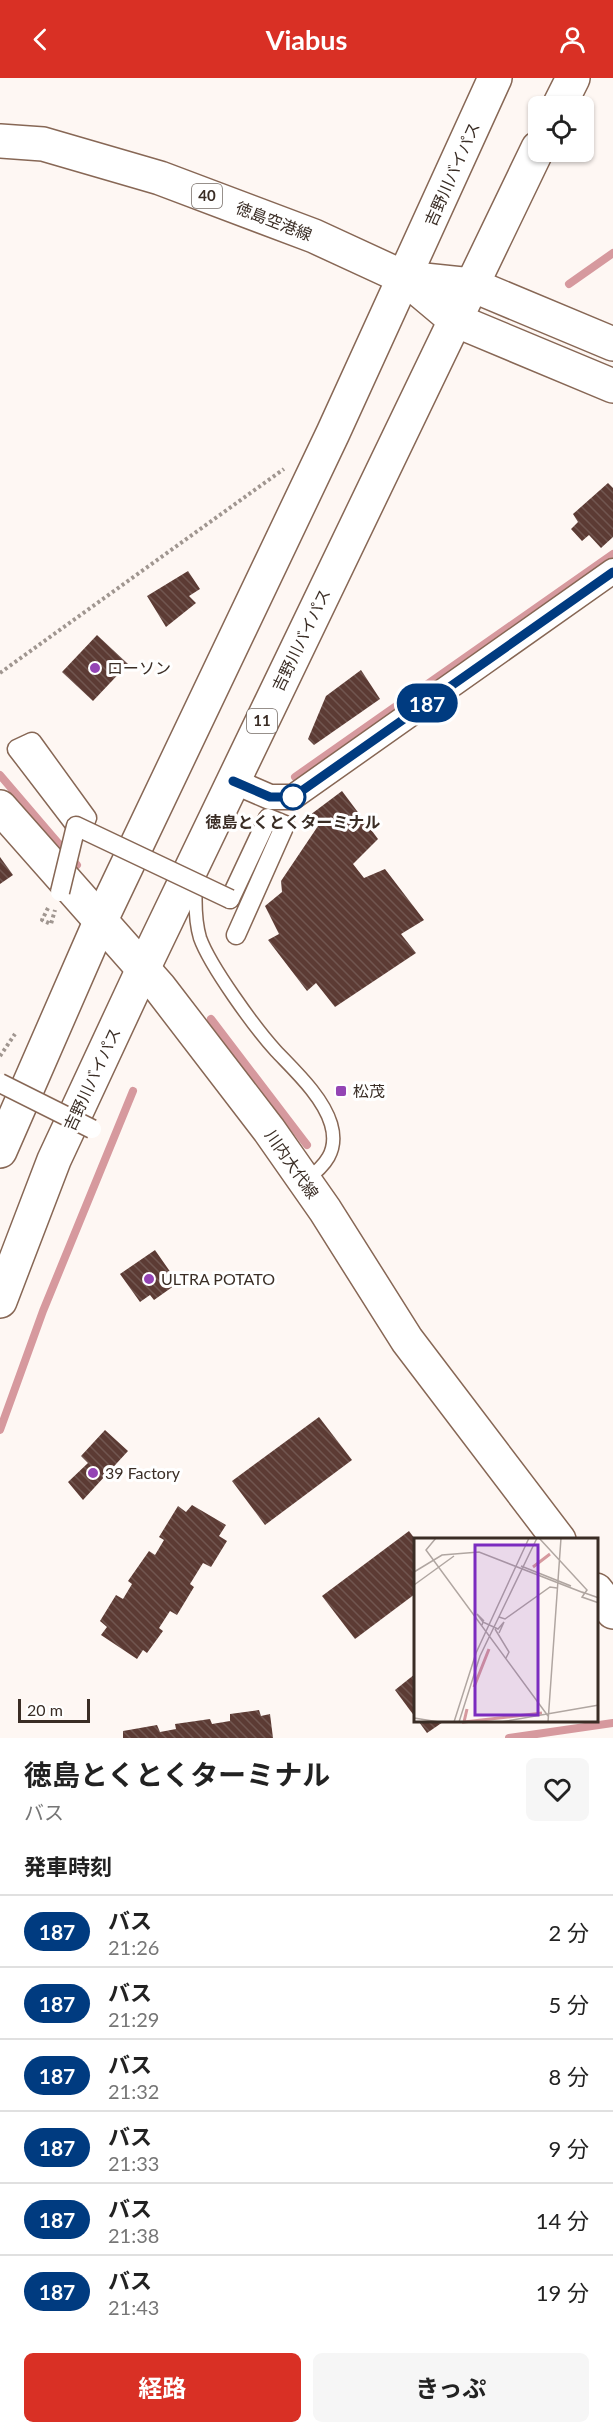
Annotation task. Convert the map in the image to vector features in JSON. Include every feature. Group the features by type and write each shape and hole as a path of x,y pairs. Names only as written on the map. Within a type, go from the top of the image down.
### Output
{"main road":[{"name":"吉野川バイパス","path":"0,1151 100,922 405,278 495,78"},
{"path":"564,96 573,78"},
{"name":"徳島空港線","path":"0,141 43,144 160,178 314,236 405,278 455,320 613,386"},
{"name":"吉野川バイパス","path":"0,1301 54,1160 142,969 531,162"},
{"name":"徳島空港線","path":"405,278 472,285 613,344"},
{"name":"川内大代線","path":"0,807 142,969 262,1121 304,1181 407,1340 557,1538"},
{"path":"598,1591 613,1612"}],"street":[{"path":"233,781 270,797 293,797 613,572"},
{"path":"60,892 82,822 230,899 268,818 285,825 236,935"},
{"path":"0,1083 92,1129"}],"lane":[{"path":"197,855 195,899 200,936 212,962 269,1043 320,1103 331,1124 331,1155 325,1166 304,1181"}],"path":[{"path":"0,673 286,467"},
{"path":"0,1056 15,1034"}],"building":[{"path":"608,483 613,488 613,537 601,548 589,535 582,541 571,529 578,522 573,514"},
{"path":"188,571 200,589 189,596 196,603 166,627 147,596"},
{"name":"ローソン","path":"97,635 128,664 93,701 62,672"},
{"path":"361,670 380,699 314,745 308,739 326,696"},
{"name":"徳島とくとくターミナル","path":"342,791 378,839 353,864 364,878 385,869 424,920 401,934 416,953 335,1007 316,983 307,991 268,940 279,934 265,906 282,892 281,881 318,826 310,815"},
{"path":"0,857 13,875 0,884"},
{"name":"ULTRA POTATO","path":"155,1250 178,1283 154,1300 150,1295 140,1302 120,1274"},
{"path":"319,1417 352,1460 265,1525 232,1481"},
{"name":"39 Factory","path":"105,1430 128,1451 83,1500 68,1482 88,1463 81,1456"},
{"path":"192,1505 226,1525 219,1536 227,1541 211,1567 203,1563 190,1584 194,1587 177,1615 170,1611 159,1628 163,1631 147,1653 143,1650 137,1659 101,1635 107,1627 100,1621 116,1595 123,1599 132,1584 128,1581 149,1551 155,1555 164,1540 159,1537 178,1506 186,1512"},
{"path":"409,1531 414,1538 414,1595 355,1639 322,1596"},
{"path":"414,1675 414,1716 395,1690"},
{"path":"259,1710 261,1716 270,1714 273,1738 123,1738 123,1731 157,1725 160,1732 176,1729 175,1724 210,1719 212,1724 230,1721 230,1714"},
{"path":"420,1723 442,1723 427,1733"}],"waterway":[{"path":"569,284 613,253"},
{"path":"295,777 613,554"},
{"path":"0,775 77,865"},
{"path":"211,1019 307,1145"},
{"path":"0,1430 43,1311 133,1091"},
{"path":"509,1738 613,1723"}],"bus line":[{"name":"187","path":"233,781 270,797 293,797 613,572"}],"place":[{"name":"ローソン","path":"95,668"},
{"name":"徳島とくとくターミナル","path":"293,797"},
{"name":"松茂","path":"341,1091"},
{"name":"ULTRA POTATO","path":"149,1279"},
{"name":"39 Factory","path":"93,1473"}]}
